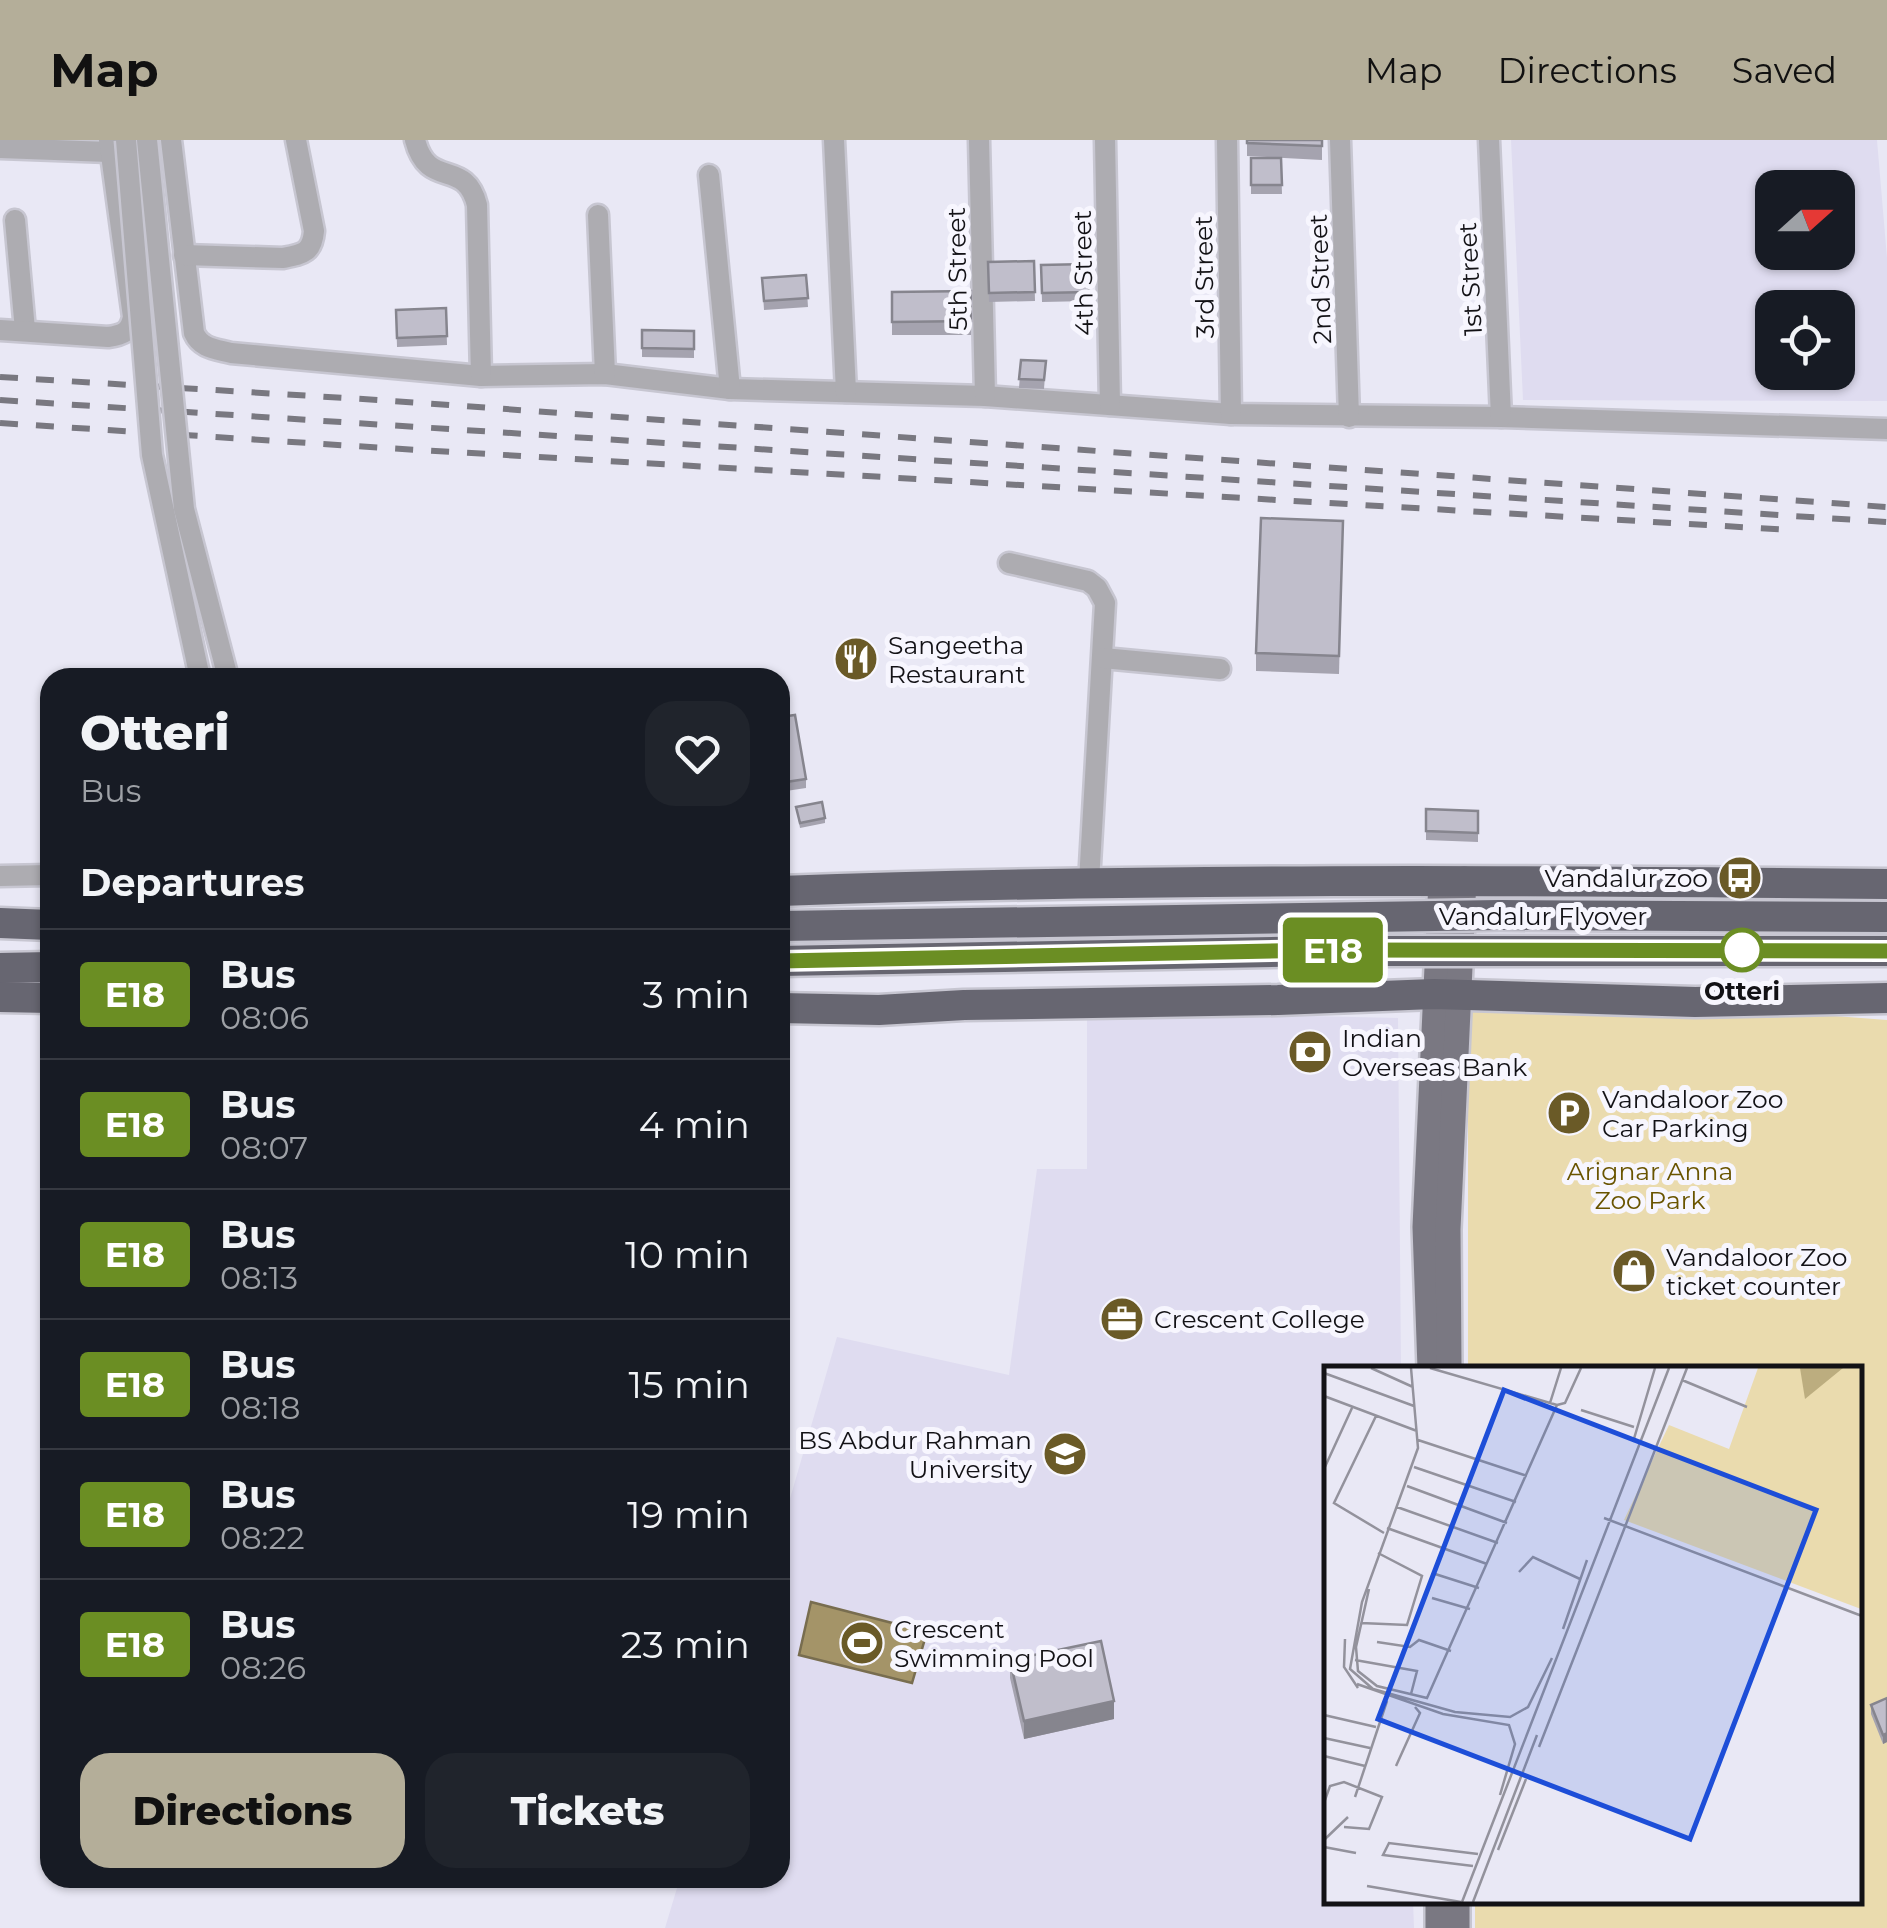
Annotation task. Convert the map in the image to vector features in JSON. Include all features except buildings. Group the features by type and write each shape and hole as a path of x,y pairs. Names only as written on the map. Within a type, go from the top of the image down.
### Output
{"highway":[{"path":"790,891 1089,882 1887,884"},
{"name":"Vandalur Flyover","path":"790,926 1500,915 1887,917"},
{"path":"0,923 40,925"},
{"name":"Vandalur Flyover","path":"790,961 1324,950 1887,951"},
{"path":"0,968 40,967"},
{"path":"790,1008 878,1010 1042,1002 1447,995 1696,1002 1887,998"},
{"path":"0,997 40,998"}],"main road":[{"path":"1430,1366 1425,1227 1447,995 1453,880"},
{"path":"1447,995 1449,1366"}],"street":[{"path":"147,140 184,509 225,668"},
{"path":"171,140 194,334 202,344"},
{"path":"184,255 283,258 310,248 314,231 296,140"},
{"path":"415,140 429,167 461,178 474,192 481,376"},
{"path":"834,140 846,392"},
{"name":"5th Street","path":"979,140 985,396"},
{"name":"4th Street","path":"1105,140 1110,406"},
{"name":"3rd Street","path":"1227,140 1231,414"},
{"name":"2nd Street","path":"1340,140 1349,416"},
{"name":"1st Street","path":"1489,140 1501,417"},
{"path":"0,148 115,144"},
{"path":"115,144 134,317 126,332"},
{"path":"115,144 152,454 198,668"},
{"path":"709,175 730,389"},
{"path":"598,215 606,374"},
{"path":"15,220 25,330"},
{"path":"0,330 108,337 126,332 232,353 481,376 606,374 730,389 985,396 1231,414 1887,428"},
{"path":"1009,564 1088,580 1098,588 1105,603 1089,882"},
{"path":"1103,658 1220,668"},
{"path":"0,876 40,875"}],"shaded area":[{"path":"1511,140 1877,140 1887,258 1887,401 1523,400"},
{"name":"BS Abdur Rahman University","path":"1087,1011 1398,1018 1401,1366 1324,1366 1324,1903 1413,1903 1414,1928 665,1928 677,1888 790,1888 790,1499 837,1337 1009,1375 1037,1169 1087,1169"},
{"name":"Crescent Swimming Pool","path":"811,1602 927,1632 912,1683 799,1655"}],"green space":[{"name":"Arignar Anna Zoo Park","path":"1468,988 1887,1020 1887,1928 1475,1928 1475,1903 1862,1903 1862,1366 1468,1366"}],"railway":[{"path":"0,377 378,400 1887,507"},
{"path":"0,400 1887,522"},
{"path":"0,423 1792,530"}],"bus line":[{"name":"E18","path":"790,961 1324,950 1887,951"}],"place":[{"name":"Sangeetha Restaurant","path":"856,659"},
{"name":"Vandalur zoo","path":"1740,878"},
{"name":"Otteri","path":"1742,950"},
{"name":"Indian Overseas Bank","path":"1310,1052"},
{"name":"Vandaloor Zoo Car Parking","path":"1569,1113"},
{"name":"Vandaloor Zoo ticket counter","path":"1634,1271"},
{"name":"Crescent College","path":"1122,1319"},
{"name":"BS Abdur Rahman University","path":"1065,1454"},
{"name":"Crescent Swimming Pool","path":"862,1643"}]}
